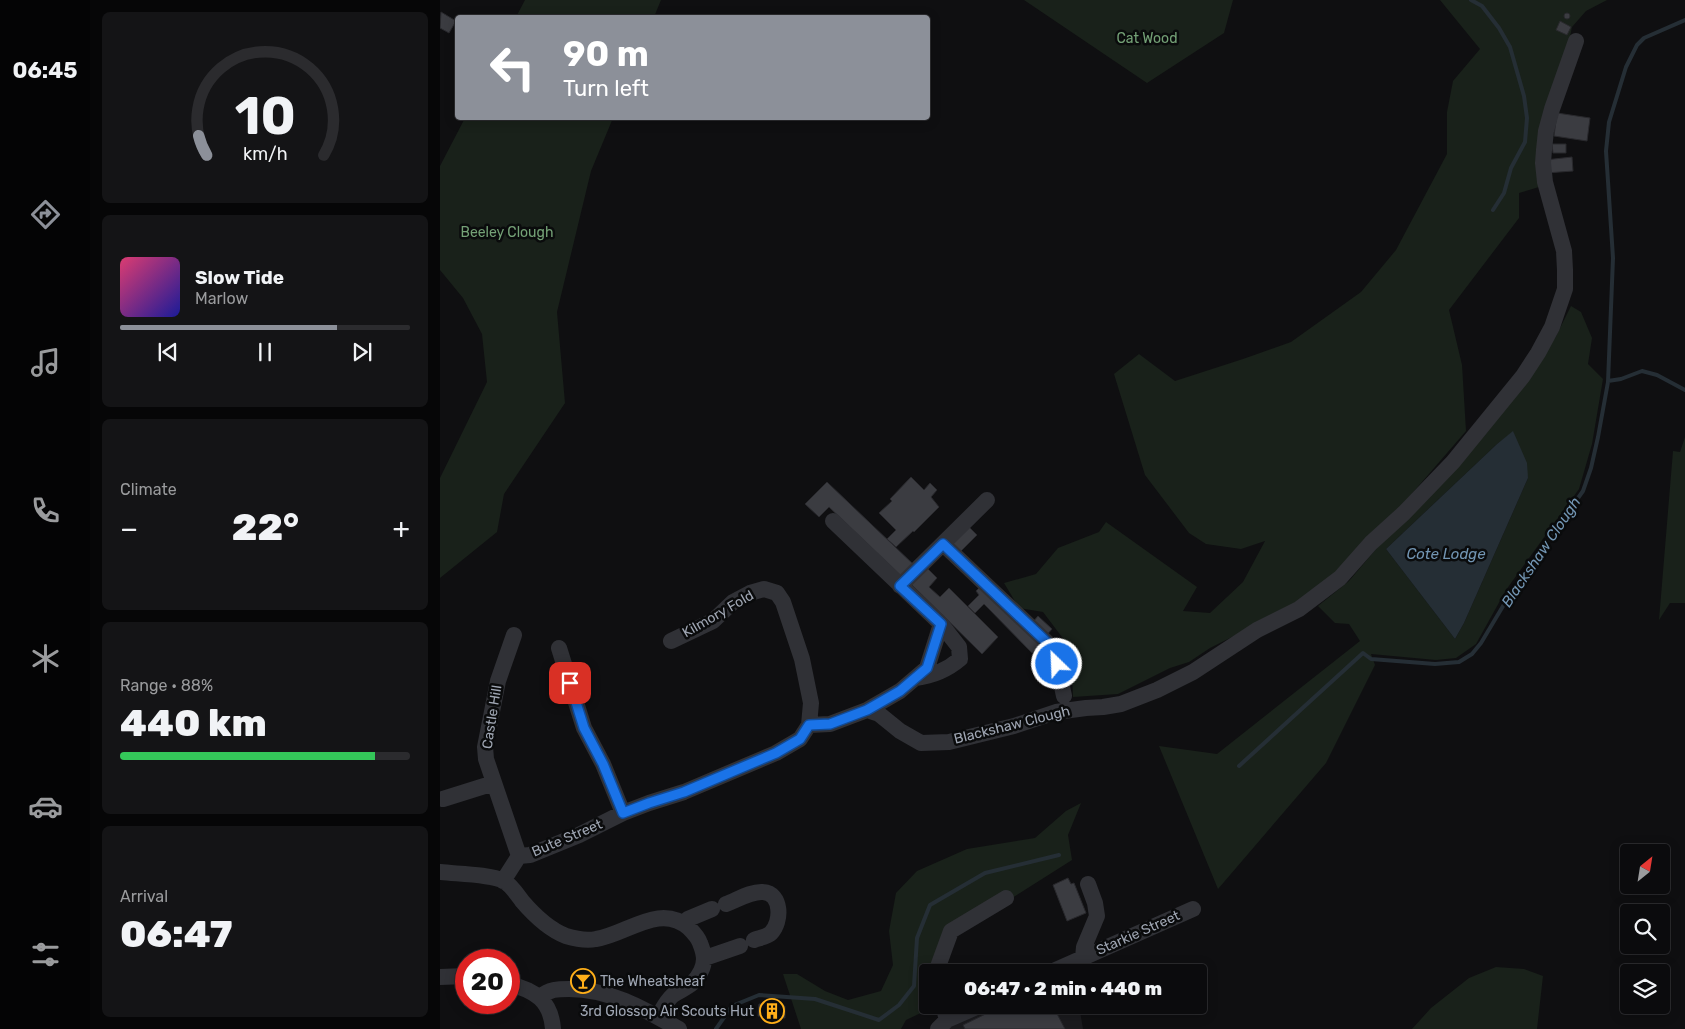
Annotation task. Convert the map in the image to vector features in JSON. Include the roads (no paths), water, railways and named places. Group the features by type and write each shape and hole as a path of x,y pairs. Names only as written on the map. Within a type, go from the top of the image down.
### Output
{"street":[{"name":"Blackshaw Clough","path":"867,710 879,714 900,731 921,743 949,742 1014,726 1056,712 1121,704 1157,690 1193,672 1257,630 1299,609 1340,578 1371,543 1404,514 1453,462 1523,376 1552,327 1564,289 1565,270 1564,251 1545,182 1544,150 1546,130 1552,109 1576,40"},
{"path":"900,586 987,500"},
{"path":"833,521 941,624 959,647 960,659 948,669 915,678"},
{"path":"943,544 1054,649 1064,696"},
{"name":"Kilmory Fold","path":"671,641 713,620 733,602 750,593 764,589 777,593 783,602 802,659 811,703 809,725"},
{"path":"809,725 830,724 867,710 900,691 927,668 941,624"},
{"name":"Castle Hill","path":"514,635 498,681 485,747 486,759 519,856"},
{"path":"559,648 584,728 603,764 623,813"},
{"name":"Bute Street","path":"503,881 519,856 530,855 579,835 623,813 684,792 776,753 800,739 809,725"},
{"path":"443,799 494,783"},
{"path":"440,872 474,874 503,881 550,928 567,936 582,940 598,939 634,925 662,918 672,918 683,923 699,939 705,958 702,970 690,986 667,1000 658,1017"},
{"path":"1083,958 1084,947 1096,916 1095,903 1088,884"},
{"path":"683,923 688,919 755,893 764,892 771,894 777,901 779,908 775,928 768,935 705,958"},
{"path":"939,964 951,931 1006,898"},
{"name":"Starkie Street","path":"1069,964 1193,908"},
{"path":"440,977 455,976"},
{"path":"520,987 540,997 552,1019 553,1029"},
{"path":"540,997 546,992 556,990 579,989 598,992 625,1000 679,1029"}],"water":[{"name":"Cote Lodge","path":"1513,431 1527,463 1528,478 1464,623 1455,639 1386,549"}],"waterway":[{"path":"1471,0 1482,6 1499,28 1510,47 1524,96 1527,118 1525,142 1511,168 1504,193 1493,210"},
{"name":"Blackshaw Clough","path":"1239,766 1363,653 1371,659 1435,664 1459,662 1472,654 1481,643 1512,591 1583,491 1591,468 1608,382 1613,258 1606,151 1609,122 1626,67 1637,45 1644,38 1685,20"},
{"path":"1608,381 1621,379 1642,371 1657,375 1685,390"},
{"name":"Blackshaw Clough","path":"716,1029 732,1006 759,995 815,999 879,1020 899,1005 914,986 917,938 930,905 985,873 1059,855"}],"place":[{"name":"The Wheatsheaf","path":"583,981"},
{"name":"3rd Glossop Air Scouts Hut","path":"772,1011"}],"park label":[{"name":"Cat Wood","path":"1147,38"},
{"name":"Beeley Clough","path":"507,232"}]}
